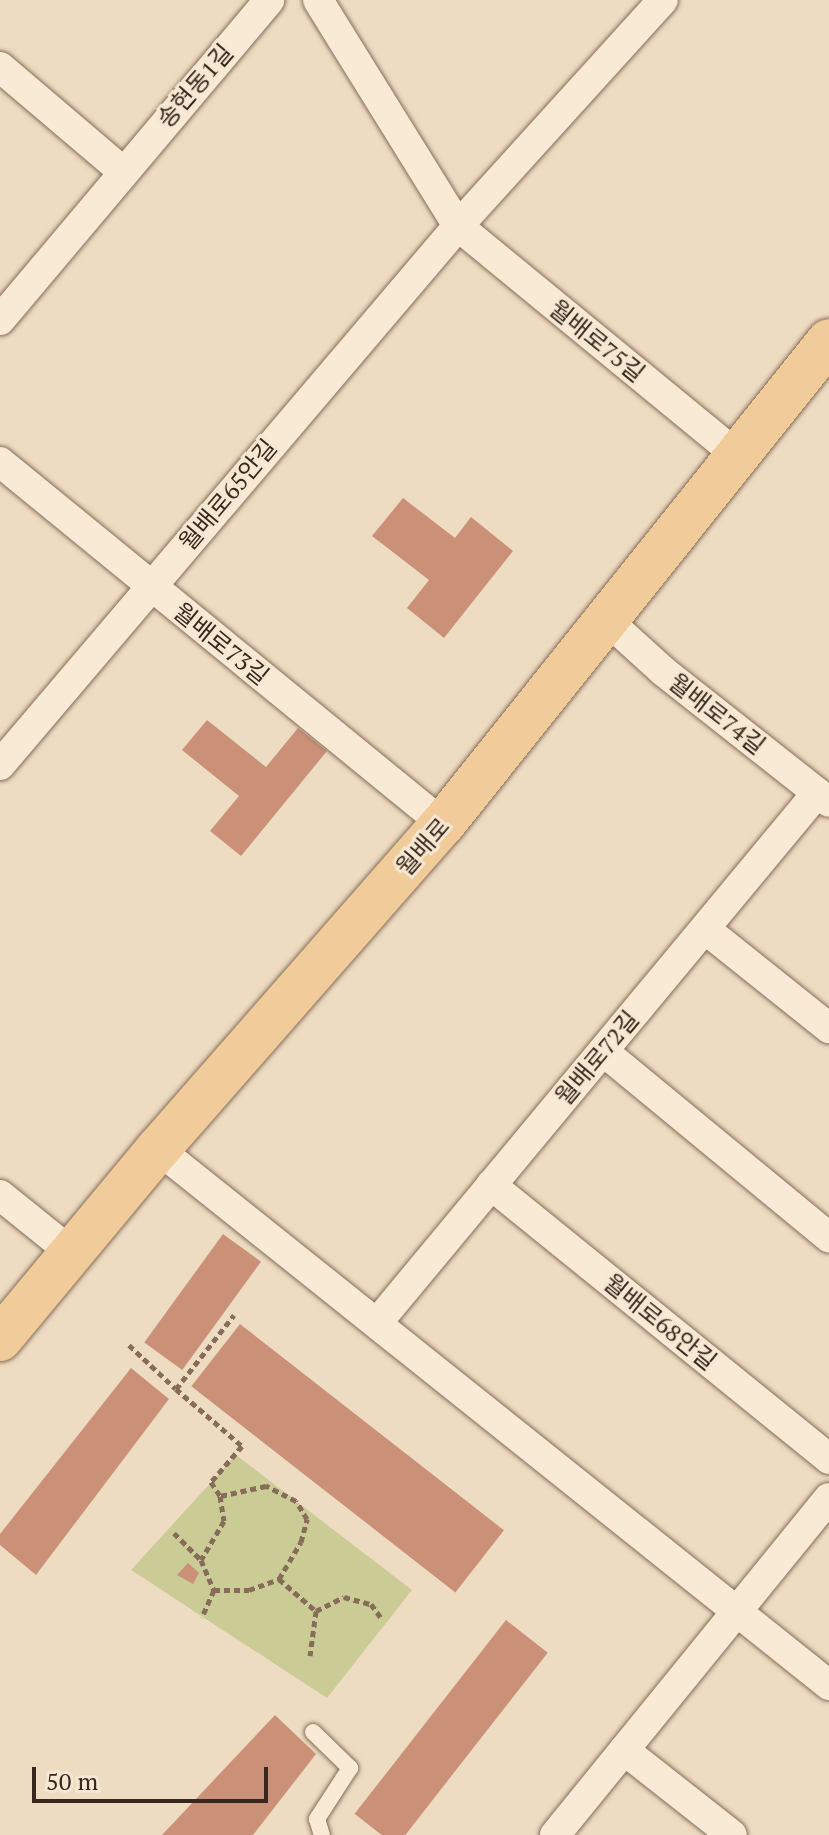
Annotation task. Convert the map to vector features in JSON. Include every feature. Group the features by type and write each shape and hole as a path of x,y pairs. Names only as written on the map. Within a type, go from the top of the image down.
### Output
{"main road":[{"name":"월배로","path":"0,1339 158,1149 443,824 609,622 829,341"}],"street":[{"name":"송현동1길","path":"0,320 122,171 269,0"},
{"name":"월배로75길","path":"318,0 458,226 737,455"},
{"path":"458,226 663,0"},
{"path":"0,67 122,171"},
{"name":"월배로65안길","path":"0,765 458,226"},
{"name":"월배로73길","path":"0,462 443,824"},
{"name":"월배로74길","path":"609,622 663,671 823,797"},
{"name":"월배로72길","path":"377,1323 705,929 823,797"},
{"path":"705,929 829,1028"},
{"path":"603,1051 829,1237"},
{"path":"158,1149 829,1685"},
{"name":"월배로68안길","path":"491,1185 829,1459"},
{"path":"0,1195 72,1253"},
{"path":"555,1835 829,1498"},
{"path":"624,1750 732,1835"}],"lane":[{"path":"313,1732 350,1768 317,1819 322,1835"}],"path":[{"path":"176,1389 234,1315"},
{"path":"129,1345 242,1446 211,1482 220,1496 224,1521 201,1560"},
{"path":"214,1590 249,1590 279,1579 301,1542 307,1519 296,1501 266,1486 220,1496"},
{"path":"174,1533 201,1560 214,1590 202,1617"},
{"path":"279,1579 316,1611"},
{"path":"316,1611 344,1597 371,1604 381,1618"},
{"path":"310,1656 316,1611"}],"green space":[{"path":"236,1455 412,1590 327,1698 131,1570"}],"building":[{"path":"403,498 455,538 471,517 513,551 444,638 407,608 429,580 372,536"},
{"path":"207,720 266,767 298,728 327,751 241,856 210,831 239,796 182,750"},
{"path":"223,1234 261,1262 182,1370 144,1342"},
{"path":"240,1324 504,1530 455,1592 191,1386"},
{"path":"131,1368 169,1399 36,1575 0,1545 0,1534"},
{"path":"188,1563 199,1573 193,1584 177,1575"},
{"path":"506,1620 548,1653 405,1835 382,1835 355,1814"},
{"path":"275,1715 316,1754 253,1835 162,1835"}]}
